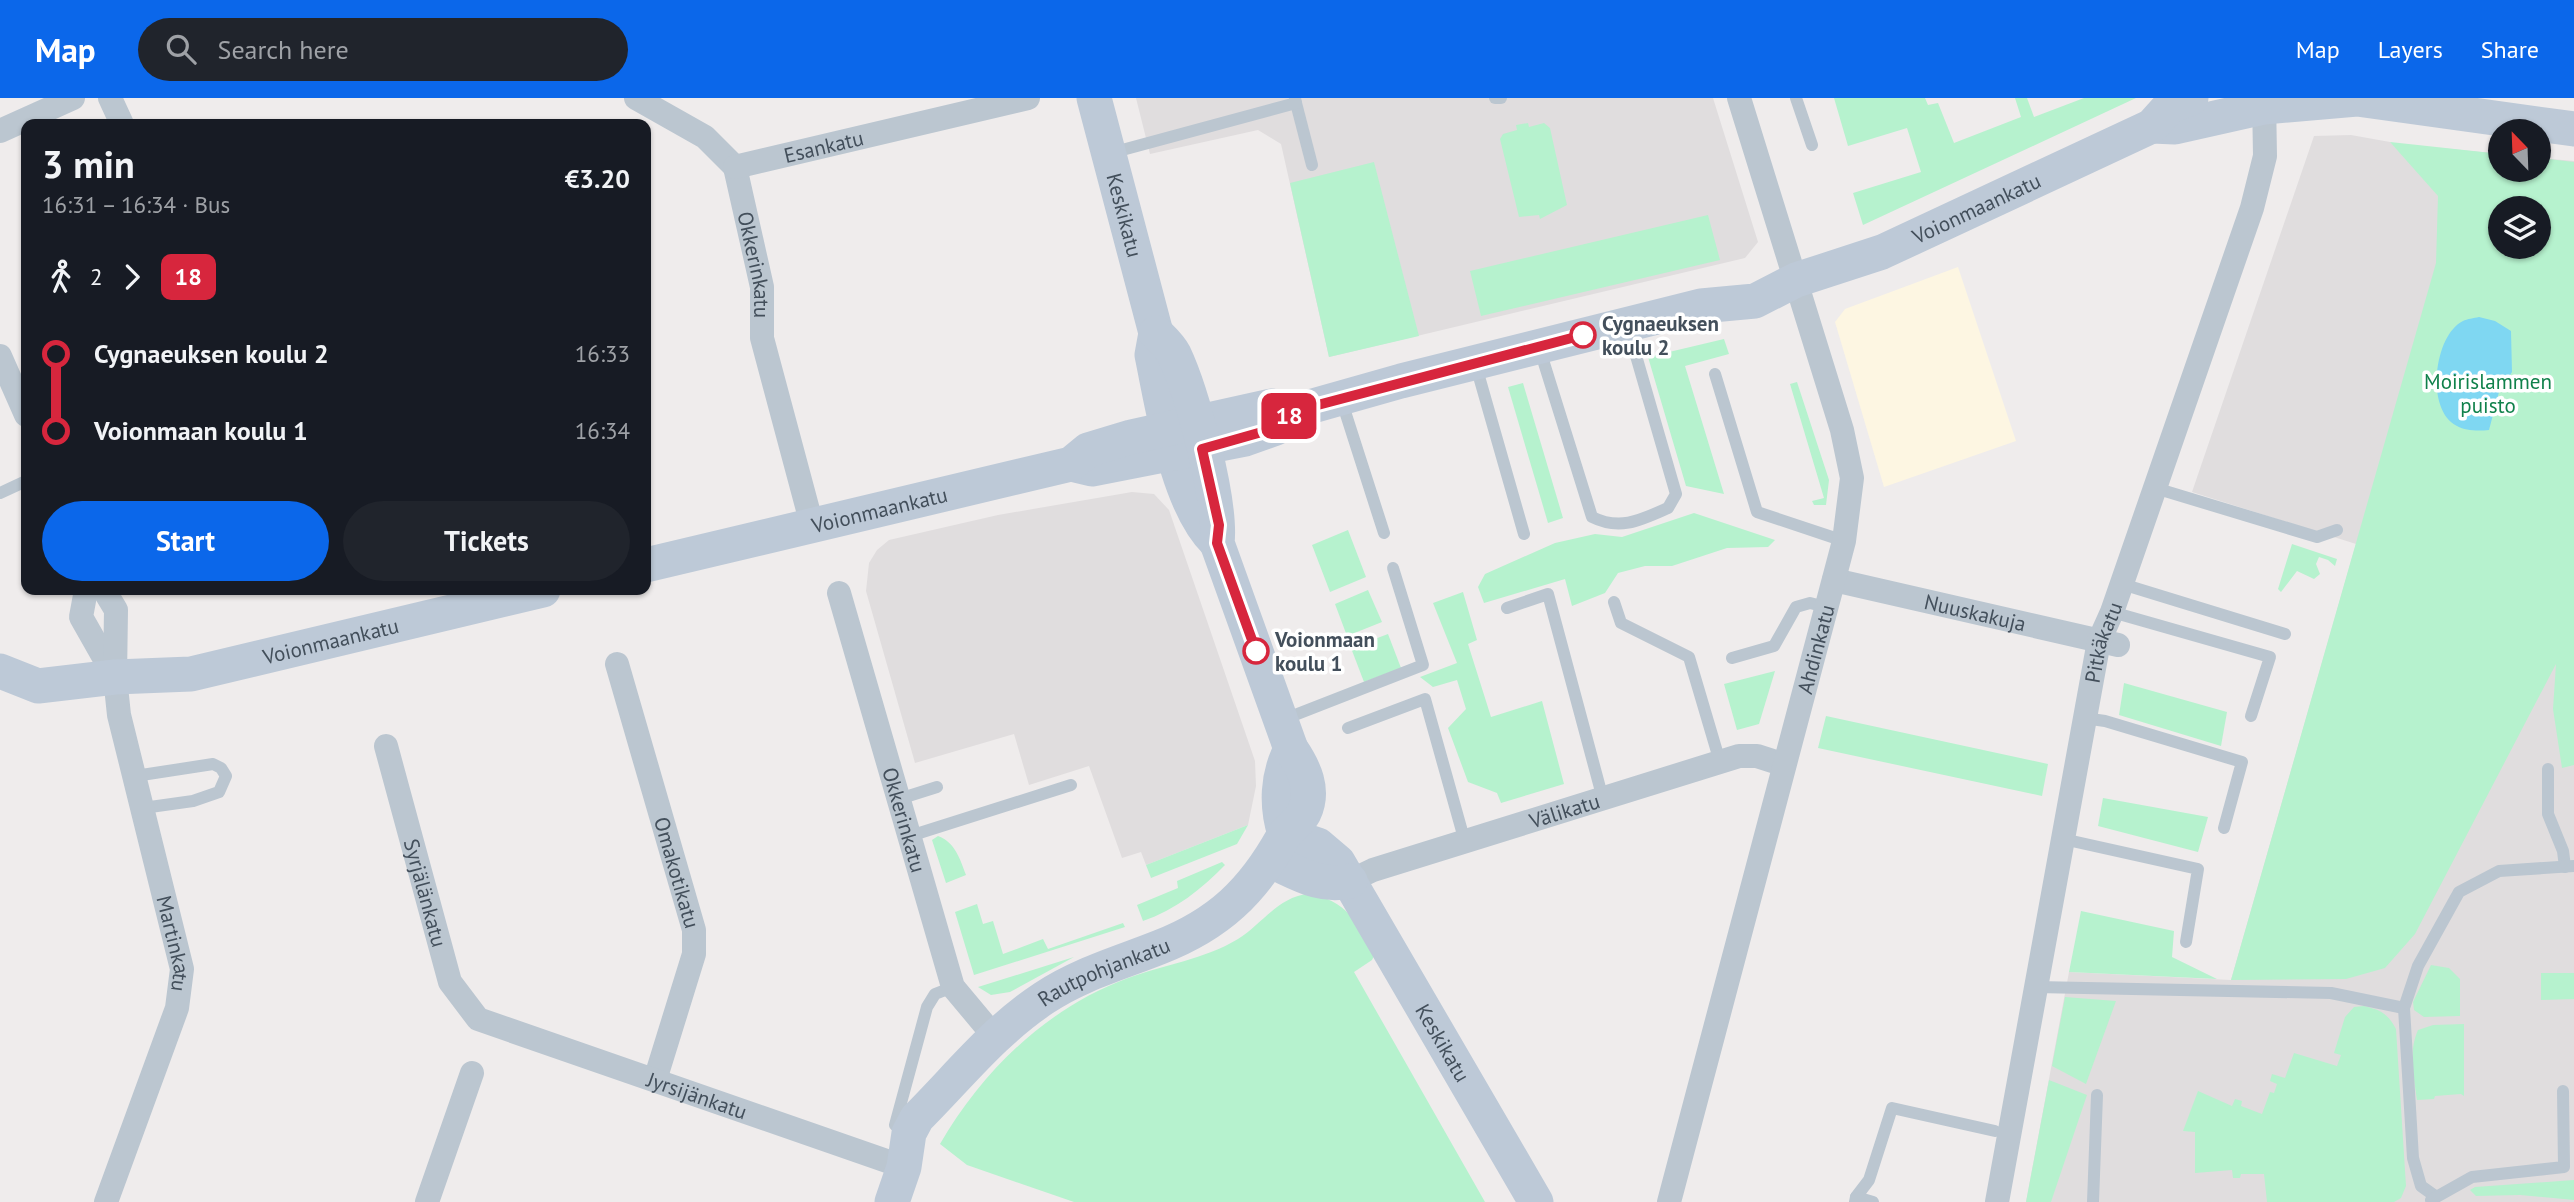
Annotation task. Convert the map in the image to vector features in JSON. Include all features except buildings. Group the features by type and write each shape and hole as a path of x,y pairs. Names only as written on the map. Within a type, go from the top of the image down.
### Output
{"main road":[{"name":"Keskikatu","path":"1094,98 1156,333 1152,355 1186,439 1186,495 1204,531 1217,543 1286,735 1306,770 1308,799 1303,814 1278,848"},
{"name":"Voionmaankatu","path":"651,564 1071,464 1088,450 1186,439 1271,406 1295,411 1475,362 1701,306 1749,282 1796,280 1882,251 2152,126 2169,107 2190,98"},
{"name":"Voionmaankatu","path":"2152,126 2175,127 2264,103 2357,99 2574,129"},
{"name":"Voionmaankatu","path":"0,671 38,686 115,677 191,674 522,595"},
{"name":"Voionmaankatu","path":"0,657 33,659 115,677"},
{"path":"1278,848 1319,883 1333,885 1350,881"},
{"name":"Rautpohjankatu","path":"892,1202 904,1167 926,1144 935,1126 943,1092 994,1036 1045,997 1092,972 1161,947 1211,922 1230,908 1278,848"},
{"name":"Keskikatu","path":"1350,881 1536,1202"}],"street":[{"path":"27,119 73,98"},
{"path":"110,98 120,119"},
{"path":"636,98 705,137 735,167"},
{"name":"Esankatu","path":"735,167 1028,98"},
{"name":"Ahdinkatu","path":"1669,1202 1782,764 1844,541 1852,478 1849,456 1740,98"},
{"name":"Pitkäkatu","path":"1997,1202 2084,718 2108,643 2112,612 2258,190 2266,149 2264,103"},
{"path":"0,131 21,122"},
{"name":"Okkerinkatu","path":"735,167 762,287 762,338 812,525"},
{"path":"0,356 21,404"},
{"name":"Nuuskakuja","path":"1834,580 2108,643"},
{"name":"Okkerinkatu","path":"839,593 953,987 994,1036"},
{"path":"85,595 81,617 115,677"},
{"name":"Martinkatu","path":"106,1202 177,1008 182,969 119,715 115,677 116,610 107,595"},
{"name":"Omakotikatu","path":"617,664 694,930 694,954 655,1080"},
{"name":"Syrjälänkatu","path":"386,746 450,982 465,1005 489,1025"},
{"name":"Välikatu","path":"1350,881 1373,870 1739,756 1757,756 1782,764"},
{"name":"Jyrsijänkatu","path":"489,1025 904,1167"},
{"path":"427,1202 472,1073"}],"lane":[{"path":"1495,98 1502,98"},
{"path":"1796,98 1812,145"},
{"path":"1108,154 1296,100 1312,165"},
{"path":"1539,346 1592,517 1607,524 1630,523 1668,508 1676,494 1627,324"},
{"path":"1475,362 1524,534"},
{"path":"1715,374 1757,512 1844,541"},
{"path":"1341,398 1384,533"},
{"path":"0,493 21,483"},
{"path":"2155,488 2317,537 2337,530"},
{"path":"1286,735 1423,665 1393,568"},
{"path":"2122,584 2285,634"},
{"path":"1507,608 1548,594 1603,799"},
{"path":"1614,602 1620,622 1689,657 1720,762"},
{"path":"1732,658 1774,646 1796,607 1810,603 1826,607"},
{"path":"2112,612 2270,657 2251,716"},
{"path":"1348,728 1425,699 1465,842"},
{"path":"2084,718 2105,721 2242,762 2224,828"},
{"path":"135,776 213,764 221,768 226,776 219,792 206,798 143,808"},
{"path":"2548,769 2548,814 2569,866 2499,871 2459,892 2418,967 2404,1008 2413,1158 2421,1186 2432,1199 2472,1177 2564,1167 2563,1091"},
{"path":"910,836 1071,785"},
{"path":"899,799 937,787"},
{"path":"2063,839 2198,869 2186,942"},
{"path":"895,1125 927,1007 935,993 953,987"},
{"path":"2036,987 2331,993 2404,1008"},
{"path":"2093,1202 2097,1095"},
{"path":"1872,1202 1856,1200 1868,1180 1892,1108 1995,1131"}],"shaded area":[{"path":"1136,98 1713,98 1758,242 1745,258 1329,357 1281,144 1258,130 1150,154"},
{"path":"2351,135 2390,142 2413,165 2441,148 2488,153 2488,182 2552,182 2552,159 2574,161 2574,1202 2026,1202 2069,972 2231,980 2356,544 2192,492 2314,136"},
{"path":"1958,267 2016,441 1884,487 1835,322 1845,309"},
{"path":"1132,492 1154,494 1169,510 1255,761 1256,786 1248,825 1146,865 1141,852 1122,858 1089,766 1029,785 1014,734 915,763 866,591 869,563 877,550 889,540 998,515"}],"green space":[{"path":"1834,98 1925,98 1928,105 1938,103 1954,143 2021,117 2015,98 2027,98 2034,117 2084,98 2136,98 1863,225 1853,193 1921,172 1907,128 1848,146"},
{"path":"1528,123 1529,127 1544,123 1550,128 1567,205 1540,219 1539,215 1519,217 1500,139 1503,134 1517,130 1516,125"},
{"name":"Moirislammen puisto","path":"2390,142 2488,153 2488,182 2552,182 2552,159 2574,162 2574,765 2562,768 2553,709 2556,664 2415,934 2385,968 2346,979 2231,980 2436,263 2438,196"},
{"path":"1374,162 1419,336 1329,357 1290,183"},
{"path":"1708,215 1720,260 1481,316 1470,271"},
{"path":"1724,339 1729,354 1685,366 1724,494 1686,486 1648,357"},
{"path":"1797,382 1829,480 1826,505 1814,505 1812,501 1824,498 1790,384"},
{"path":"1523,383 1563,518 1548,523 1508,387"},
{"path":"1694,513 1775,540 1768,547 1727,548 1672,566 1645,566 1618,573 1605,593 1572,606 1565,579 1484,603 1478,587 1485,574 1555,543 1595,534 1622,537"},
{"path":"1348,530 1366,577 1330,592 1312,545"},
{"path":"2292,544 2337,559 2335,566 2319,557 2316,564 2320,574 2314,579 2297,571 2281,592 2278,589"},
{"path":"1368,590 1382,622 1347,636 1335,604"},
{"path":"1463,592 1477,640 1468,644 1491,717 1542,701 1564,784 1501,803 1497,793 1468,782 1448,728 1466,709 1457,680 1433,687 1420,677 1457,663 1433,603"},
{"path":"1388,634 1401,668 1364,682 1351,648"},
{"path":"1775,671 1759,724 1737,730 1724,684"},
{"path":"2124,683 2227,712 2221,746 2119,715"},
{"path":"1826,716 2048,764 2042,796 1818,748"},
{"path":"2103,798 2208,817 2198,852 2098,826"},
{"path":"1248,825 1237,844 1151,878 1146,865"},
{"path":"938,836 953,847 966,875 946,883 932,840"},
{"path":"1222,862 1225,865 1187,898 1143,921 1137,905 1178,888 1177,881"},
{"path":"1308,894 1333,901 1342,907 1356,923 1375,954 1372,960 1354,972 1485,1202 1074,1202 967,1165 940,1144 976,1091 997,1067 1020,1044 1070,1006 1128,978 1225,946 1247,933 1288,900"},
{"path":"977,904 983,924 993,921 1003,954 1043,939 1048,949 1123,923 1125,927 974,975 955,912"},
{"path":"2081,911 2174,931 2172,957 2217,979 2069,972"},
{"path":"1074,957 1010,992 991,995 978,987"},
{"path":"2431,965 2449,968 2460,979 2460,1016 2424,1017 2414,1010 2413,1002"},
{"path":"2541,973 2574,973 2574,999 2541,1000"},
{"path":"2065,997 2116,1001 2086,1084 2052,1066"},
{"path":"2364,1006 2383,1013 2396,1029 2406,1186 2401,1198 2394,1202 2267,1202 2264,1174 2241,1174 2240,1178 2233,1178 2232,1170 2195,1173 2195,1132 2183,1131 2198,1091 2232,1106 2235,1099 2242,1101 2241,1106 2262,1114 2270,1092 2274,1093 2277,1084 2270,1081 2272,1074 2285,1078 2294,1053 2337,1066 2341,1055 2334,1053 2345,1017 2354,1007"},
{"path":"2464,1024 2464,1096 2435,1096 2434,1099 2417,1100 2412,1056 2418,1030 2433,1025"},
{"path":"2049,1080 2087,1095 2051,1202 2026,1202"},
{"path":"2574,1180 2574,1200 2520,1195 2476,1196 2470,1190 2475,1187"}],"water":[{"path":"2479,317 2495,321 2511,331 2512,372 2499,392 2489,430 2468,430 2457,426 2447,417 2440,405 2437,373 2445,341 2453,329 2463,321"}],"bus line":[{"name":"18","path":"1256,651 1217,543 1219,525 1202,449 1245,439 1276,428 1295,411 1583,335"}],"place":[{"name":"Cygnaeuksen koulu 2","path":"1583,335"},
{"name":"Voionmaan koulu 1","path":"1256,651"}]}
